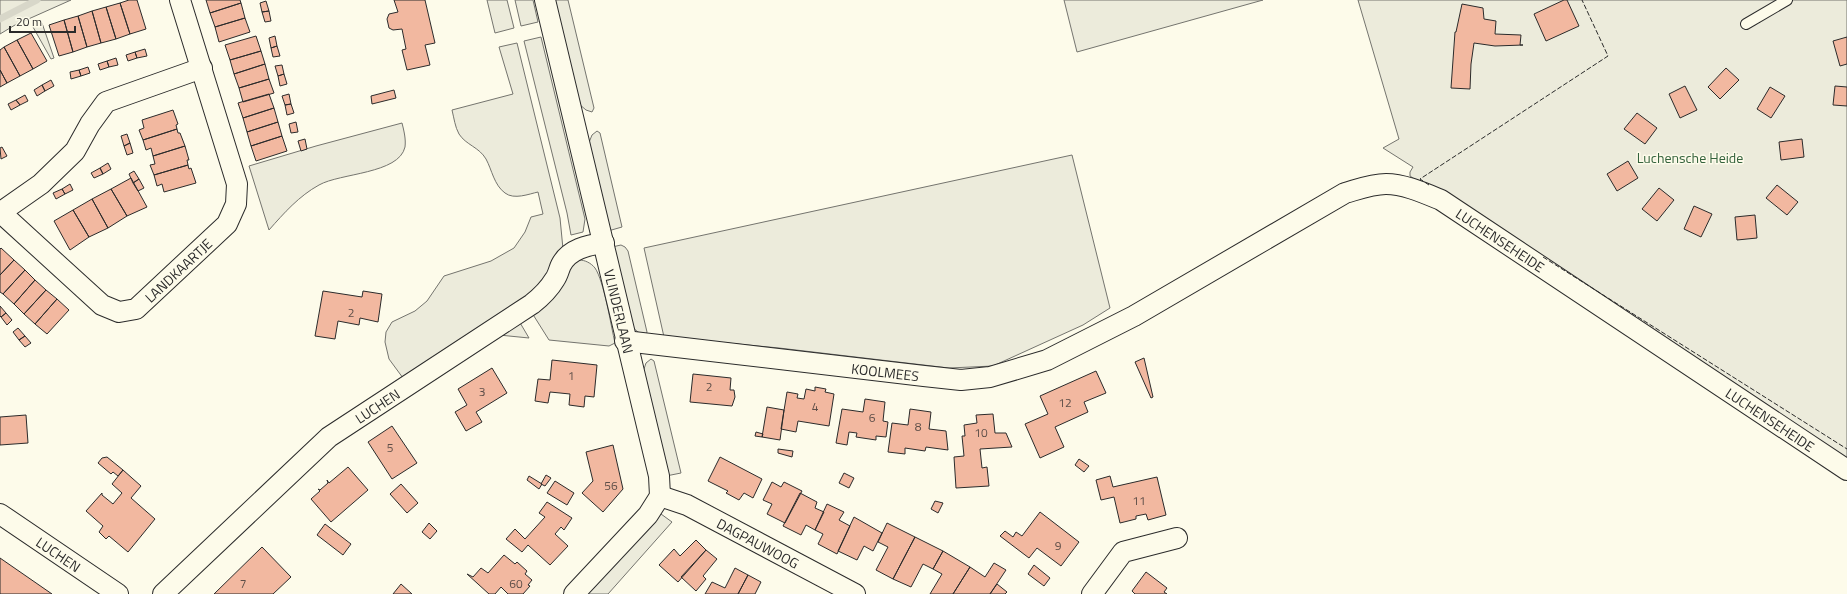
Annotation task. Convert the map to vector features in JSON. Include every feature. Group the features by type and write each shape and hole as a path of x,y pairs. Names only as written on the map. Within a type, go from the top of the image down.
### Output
{"street":[{"name":"LANDKAARTJE","path":"180,0 202,68 238,184 236,204 227,224 136,309 119,312 102,305 1,212 41,184 75,150 90,124 106,102 202,68"},
{"name":"VLINDERLAAN","path":"545,0 604,243 625,341 658,476 660,496"},
{"name":"LUCHENSEHEIDE","path":"1134,316 1346,193 1367,186 1387,184 1418,191 1440,200 1847,470"},
{"name":"LUCHEN","path":"163,594 329,437 532,304 547,291 556,278 562,263 570,254 587,246 604,243"},
{"name":"KOOLMEES","path":"625,341 961,380 990,377 1047,360 1134,316"},
{"path":"574,594 648,515 660,496"},
{"name":"DAGPAUWOOG","path":"660,496 687,505 854,594"},
{"name":"LUCHEN","path":"0,514 118,594"},
{"path":"1092,594 1123,552 1177,538"}],"lane":[{"path":"1746,24 1787,0"}],"green space":[{"path":"0,0 71,0 15,25 0,34"},
{"path":"487,0 507,0 514,28 495,33"},
{"path":"515,0 533,0 538,22 521,26"},
{"path":"552,0 568,0 594,108 592,112 586,110 579,104"},
{"path":"1064,0 1263,0 1077,52"},
{"name":"Luchensche Heide","path":"1358,0 1847,0 1847,462 1410,176 1410,172 1413,167 1383,148 1399,139"},
{"path":"42,23 54,58 51,59 33,27"},
{"path":"541,37 585,219 583,232 571,235 567,213 524,41"},
{"path":"517,43 560,218 563,249 542,287 403,378 389,359 385,342 386,332 392,322 415,311 427,301 444,276 491,261 514,248 525,232 531,217 543,214 538,192 522,196 513,196 501,190 483,155 465,141 459,134 452,110 513,94 499,47"},
{"path":"402,123 405,135 405,147 400,156 392,163 368,172 328,181 319,185 298,200 269,230 249,166"},
{"path":"597,131 600,133 622,227 608,231 588,145 592,135"},
{"path":"1072,155 1110,308 1083,325 993,366 949,368 779,348 664,337 644,248"},
{"path":"621,245 628,251 647,332 646,335 642,335 633,328 612,247"},
{"path":"579,260 590,263 598,274 607,304 615,343 609,346 549,340 532,313 569,266"},
{"path":"519,321 529,338 499,335"},
{"path":"651,359 654,361 681,473 666,476 643,372 646,363"},
{"path":"661,514 672,522 608,594 588,594"}],"building":[{"path":"129,0 137,0 146,29 130,34 120,3"},
{"path":"206,0 240,0 241,3 210,13"},
{"path":"394,0 425,0 435,43 425,45 430,65 407,70 402,50 406,49 402,29 393,30 389,28 387,19 389,14 398,12"},
{"path":"1567,0 1579,26 1546,41 1534,14"},
{"path":"266,1 269,11 262,12 260,3"},
{"path":"120,3 130,34 116,39 106,7"},
{"path":"241,3 245,18 215,27 210,13"},
{"path":"1462,4 1483,8 1484,19 1496,21 1495,34 1521,35 1520,45 1523,45 1495,46 1474,43 1470,89 1451,88 1455,32"},
{"path":"106,7 116,39 101,43 92,11"},
{"path":"92,11 101,43 87,47 78,16"},
{"path":"269,11 271,21 265,22 262,12"},
{"path":"78,16 87,47 73,52 64,20"},
{"path":"245,18 250,32 219,42 215,27"},
{"path":"64,20 73,52 59,56 49,25"},
{"path":"31,33 47,61 33,69 17,40"},
{"path":"256,36 261,51 230,60 225,45"},
{"path":"275,36 277,46 271,48 269,38"},
{"path":"1847,37 1847,64 1840,66 1833,41"},
{"path":"17,40 33,69 20,76 4,47"},
{"path":"277,46 280,56 273,57 271,48"},
{"path":"4,47 20,76 7,83 0,70 0,50"},
{"path":"145,49 147,56 137,58 135,52"},
{"path":"261,51 265,64 234,74 230,60"},
{"path":"135,52 137,58 128,61 126,55"},
{"path":"116,58 118,65 109,67 107,61"},
{"path":"107,61 109,67 100,70 98,64"},
{"path":"265,64 269,79 239,88 234,74"},
{"path":"282,65 284,74 278,76 275,66"},
{"path":"88,67 90,73 81,76 79,70"},
{"path":"1726,68 1739,80 1720,99 1708,87"},
{"path":"0,70 7,83 0,87"},
{"path":"79,70 81,76 71,79 70,72"},
{"path":"284,74 287,84 280,86 278,76"},
{"path":"269,79 274,93 243,102 239,88"},
{"path":"51,80 54,86 45,91 42,85"},
{"path":"42,85 45,91 37,96 34,90"},
{"path":"1685,86 1697,110 1680,118 1669,94"},
{"path":"1835,86 1847,87 1847,106 1833,105"},
{"path":"1770,87 1785,96 1771,118 1757,109"},
{"path":"394,90 396,98 372,104 371,96"},
{"path":"269,94 274,108 243,118 238,103"},
{"path":"289,94 291,104 285,105 282,96"},
{"path":"25,95 28,101 20,105 16,100"},
{"path":"16,100 20,105 11,110 8,104"},
{"path":"291,104 294,113 287,115 285,105"},
{"path":"274,108 278,122 247,132 243,118"},
{"path":"173,110 178,124 176,125 177,129 143,140 139,130 144,128 142,120"},
{"path":"1637,113 1657,128 1645,144 1624,129"},
{"path":"278,122 282,136 251,146 247,132"},
{"path":"296,122 298,132 291,133 289,124"},
{"path":"177,129 185,146 153,156 151,148 146,150 143,140"},
{"path":"127,134 130,143 124,146 121,136"},
{"path":"282,136 287,151 256,161 251,146"},
{"path":"305,139 307,149 301,151 298,141"},
{"path":"1802,139 1804,157 1781,160 1779,142"},
{"path":"130,143 133,153 127,155 124,146"},
{"path":"185,146 189,160 187,160 188,165 154,175 150,165 155,164 153,156"},
{"path":"2,147 7,156 1,159 0,148"},
{"path":"1628,161 1638,178 1617,191 1607,174"},
{"path":"108,163 111,169 103,174 100,168"},
{"path":"188,165 189,169 191,168 196,183 164,192 162,184 157,186 154,175"},
{"path":"100,168 103,174 94,178 91,173"},
{"path":"134,171 139,179 133,183 129,174"},
{"path":"131,178 147,207 127,216 111,189"},
{"path":"139,179 144,188 138,191 133,183"},
{"path":"70,184 73,190 65,194 62,189"},
{"path":"1777,185 1798,202 1787,215 1766,198"},
{"path":"1659,188 1674,200 1657,221 1642,209"},
{"path":"62,189 65,194 56,199 53,193"},
{"path":"111,189 127,216 108,228 92,199"},
{"path":"92,199 108,228 89,237 73,210"},
{"path":"1694,206 1712,214 1701,237 1684,229"},
{"path":"73,210 89,237 70,250 54,221"},
{"path":"1755,215 1757,238 1737,240 1735,217"},
{"path":"1,248 14,260 0,275 0,249"},
{"path":"14,260 25,270 3,294 0,292 0,275"},
{"path":"25,270 35,280 14,304 3,294"},
{"path":"35,280 46,290 24,314 14,304"},
{"path":"46,290 57,299 35,324 24,314"},
{"path":"323,291 362,297 363,291 382,294 378,322 360,318 359,325 338,321 335,339 315,336"},
{"path":"57,299 69,310 47,334 35,324"},
{"path":"0,306 6,313 1,317 0,316"},
{"path":"6,313 12,320 7,325 1,317"},
{"path":"18,328 25,336 19,340 13,332"},
{"path":"25,336 31,343 25,347 19,340"},
{"path":"1144,358 1153,397 1151,398 1135,362"},
{"path":"552,360 597,365 594,397 585,396 584,407 569,405 570,394 550,392 548,403 535,401 538,379 550,380"},
{"path":"492,368 507,393 476,412 482,422 466,431 455,412 467,405 458,389"},
{"path":"1096,371 1106,393 1084,402 1088,412 1055,427 1064,447 1040,458 1025,424 1048,414 1040,396"},
{"path":"693,374 731,378 730,390 734,390 735,397 732,406 690,402"},
{"path":"815,387 826,389 825,392 834,394 829,426 798,421 796,432 781,429 787,392 798,394 797,398 804,399 806,389 815,391"},
{"path":"865,399 885,402 883,421 888,422 886,437 876,436 876,440 856,437 857,433 849,432 847,445 836,443 842,409 863,412"},
{"path":"767,407 784,410 780,440 762,437"},
{"path":"910,409 931,412 929,429 946,431 948,450 926,447 925,451 905,448 905,454 888,452 892,423 908,425"},
{"path":"993,414 995,433 1006,433 1012,447 980,449 982,468 987,467 989,486 956,488 954,457 964,456 962,436 965,436 964,425 977,423 976,415"},
{"path":"26,415 28,443 0,445 0,417"},
{"path":"392,426 417,463 392,479 368,442"},
{"path":"756,432 763,434 762,437 755,436"},
{"path":"613,445 623,489 603,512 582,493 593,481 586,452"},
{"path":"778,449 793,451 792,457 778,453"},
{"path":"107,457 123,470 118,476 113,472 111,474 98,463 102,458"},
{"path":"720,457 762,479 753,498 744,493 739,500 726,493 728,491 708,481"},
{"path":"1079,459 1089,466 1084,472 1075,465"},
{"path":"348,467 368,490 331,522 311,499 320,491 318,489 320,490 328,483 327,480 329,483"},
{"path":"123,470 141,486 131,498 155,519 128,552 109,536 106,539 99,532 103,526 86,511 102,493 102,495 113,504 122,493 112,484"},
{"path":"844,473 854,478 849,488 839,483"},
{"path":"546,475 551,478 545,486 541,484"},
{"path":"529,476 542,484 539,489 527,480"},
{"path":"1110,476 1113,487 1157,477 1166,515 1148,520 1146,514 1136,516 1136,519 1120,523 1114,497 1101,500 1096,480"},
{"path":"555,481 574,493 567,505 547,493"},
{"path":"772,482 781,487 784,482 802,491 785,523 767,514 772,504 763,500"},
{"path":"401,484 418,503 407,513 390,494"},
{"path":"800,493 817,502 815,508 824,512 815,530 806,525 801,535 783,526"},
{"path":"935,501 943,503 938,513 931,509"},
{"path":"547,502 572,518 564,530 561,527 555,534 568,546 550,565 528,545 522,552 506,539 515,529 525,539 545,517 539,513"},
{"path":"827,504 844,512 839,520 850,526 837,554 818,544 823,534 815,530"},
{"path":"1040,512 1079,542 1061,566 1037,548 1029,558 1000,536 1005,531 1013,537 1016,532 1022,536"},
{"path":"854,517 882,533 873,551 864,546 857,560 838,551"},
{"path":"429,523 437,531 430,539 422,532"},
{"path":"887,523 915,537 893,579 876,570 888,547 878,542"},
{"path":"325,524 351,544 343,555 317,535"},
{"path":"915,537 943,551 933,569 923,564 911,587 893,579"},
{"path":"696,540 706,550 678,582 659,565 674,549 680,556"},
{"path":"262,547 291,577 273,594 214,594"},
{"path":"706,550 717,559 703,576 706,579 696,591 681,577"},
{"path":"943,551 970,567 953,594 930,594 942,574 933,569"},
{"path":"504,555 515,564 517,562 527,571 525,574 532,580 528,585 530,586 523,594 508,594 501,587 495,594 489,594 467,574 473,577 481,568 488,573"},
{"path":"0,558 52,594 0,594"},
{"path":"994,563 1006,570 990,594 953,594 970,567 985,577"},
{"path":"1034,565 1050,578 1044,586 1028,574"},
{"path":"735,568 748,575 738,594 705,594 712,582 725,588"},
{"path":"1146,572 1167,588 1164,592 1167,594 1135,594 1132,591"},
{"path":"748,575 761,582 755,594 738,594"},
{"path":"401,584 412,594 393,594"},
{"path":"997,584 1007,592 1005,594 990,594"}],"waterway":[{"path":"0,19 37,0"}],"fence":[{"path":"1429,185 1420,179 1608,56 1582,0"},
{"path":"1543,257 1847,449"}]}
